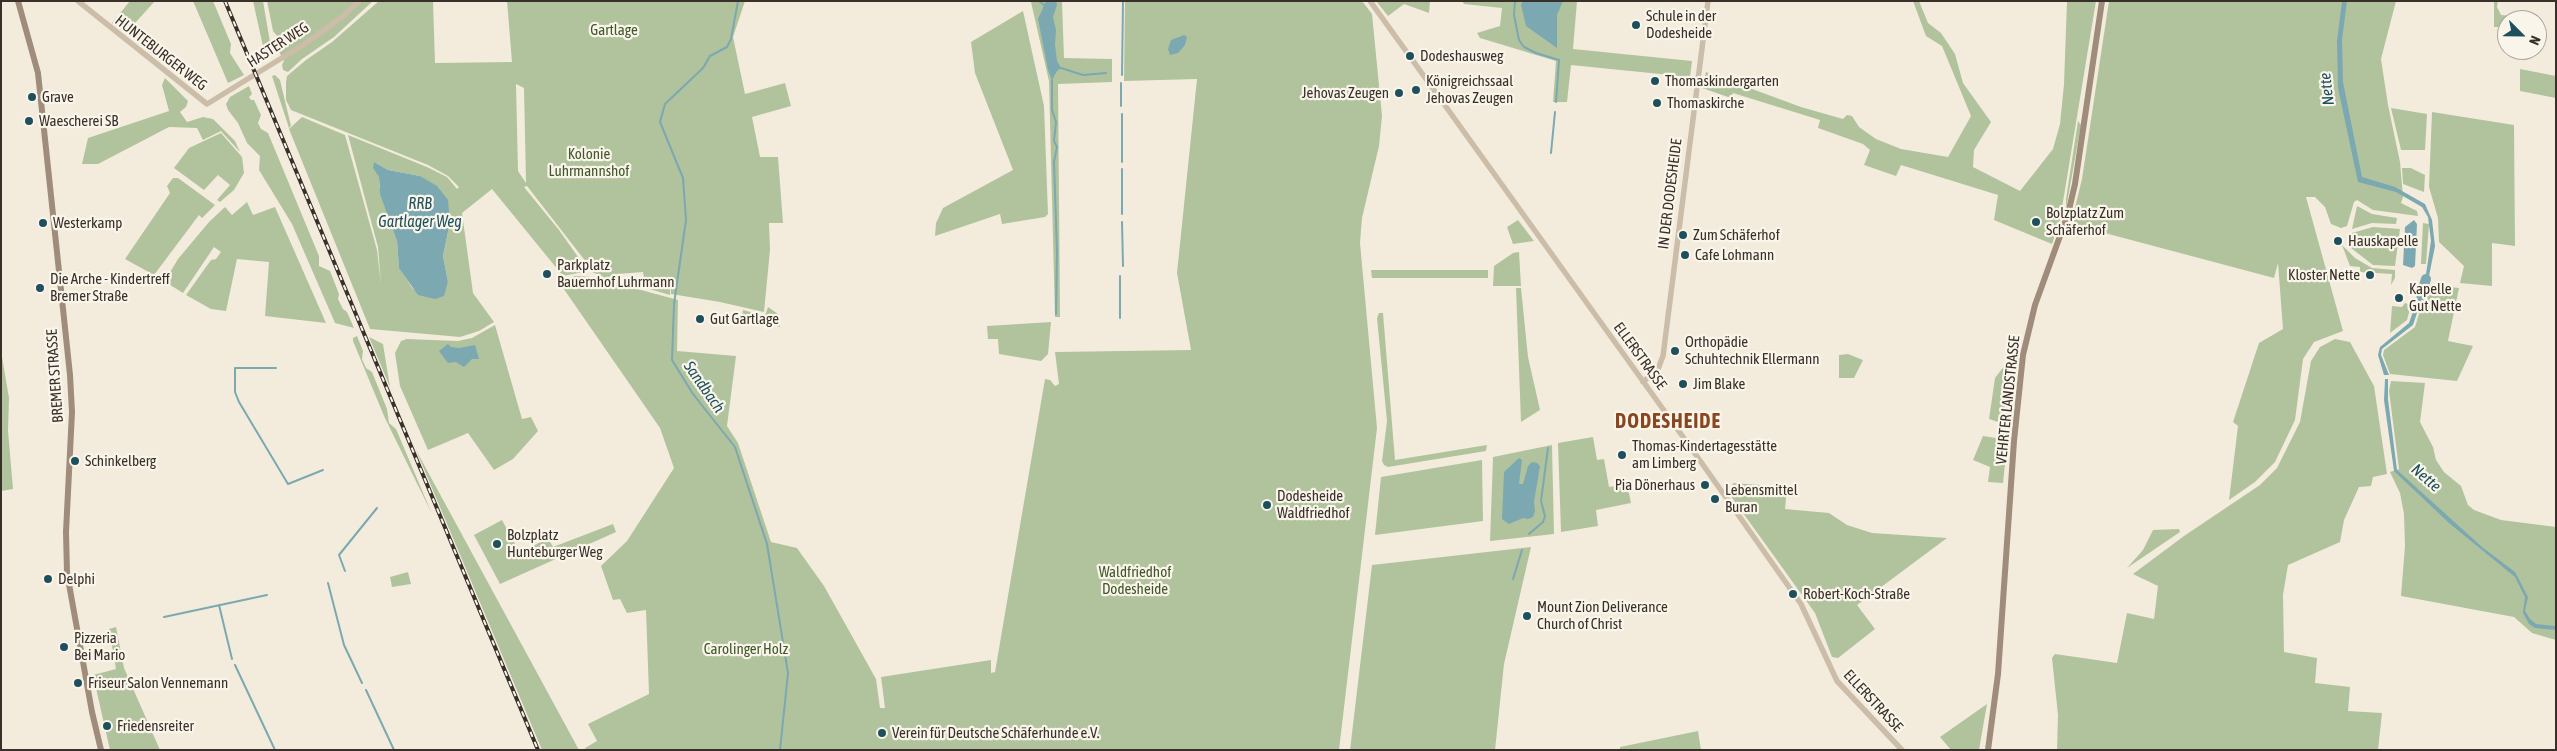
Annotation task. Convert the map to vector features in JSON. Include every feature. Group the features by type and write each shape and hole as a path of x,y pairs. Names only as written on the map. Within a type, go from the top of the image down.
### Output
{"main road":[{"name":"BREMER STRASSE","path":"18,1 38,73 70,375 72,412 66,541 67,573 92,712 101,750"},
{"name":"VEHRTER LANDSTRASSE","path":"1988,750 1998,674 2014,441 2023,355 2035,305 2068,214 2075,184 2102,1"}],"street":[{"name":"HUNTEBURGER WEG","path":"78,1 206,104"},
{"name":"HASTER WEG","path":"206,104 303,45 342,17 359,1"},
{"name":"ELLERSTRASSE","path":"1370,1 1801,604 1837,681 1902,750"},
{"name":"IN DER DODESHEIDE","path":"1643,382 1658,368 1663,356 1708,1"}],"green space":[{"path":"130,1 155,1 126,33 112,23"},
{"path":"193,1 213,1 231,44 230,53 244,75 228,83"},
{"path":"253,1 263,1 270,42 270,53 266,60"},
{"path":"267,1 373,1 334,37 302,59 288,72 283,70 282,65 284,61 278,50 276,39 278,37 273,31"},
{"path":"379,1 433,1 435,63 512,62 507,1 745,1 733,37 745,94 785,83 791,106 752,117 760,157 778,157 783,223 769,223 770,250 764,312 671,294 671,276 670,295 646,288 643,272 617,274 606,278 592,272 527,186 524,187 559,230 588,271 563,276 492,189 462,213 473,293 494,322 479,331 460,337 370,329 289,129 302,117 345,135 377,250 381,284 378,247 348,135 427,167 447,177 457,189 459,187 448,176 428,165 291,110 286,100 287,76 332,42","holes":["516,84 524,88 526,183 518,171","374,162 388,170 420,176 450,222 443,256 448,282 443,296 413,289 399,267 397,241 379,186 379,177"]},
{"path":"1062,1 1064,58 1112,59 1112,82 1058,84 1060,317 1055,317 1049,81 1031,2"},
{"name":"Carolinger Holz","path":"1125,1 1362,1 1372,14 1382,116 1379,146 1362,218 1360,243 1377,428 1339,750 586,750 585,748 597,741 588,724 649,694 646,610 627,613 620,599 613,600 601,566 627,541 674,468 660,428 559,282 575,276 593,277 678,300 677,351 736,356 727,426 738,443 771,542 797,548 824,586 876,679 880,708 885,708 881,677 991,660 991,673 995,672 1045,379 1050,380 1055,386 1059,384 1055,352 1191,350 1177,273 1197,79 1124,81"},
{"path":"1376,1 1430,1 1429,13 1404,4 1388,16"},
{"path":"1462,1 1577,1 1573,49 1692,61 1690,77 1571,65 1567,102 1553,102 1556,61 1480,38 1477,33 1500,26 1502,8 1464,4"},
{"path":"1913,1 1919,1 1928,23 1941,33 1955,54 1963,83 1991,122 1974,150 1973,167 2020,191 2053,149 2060,124 2064,84 2067,1 2096,1 2060,220 2052,244 1994,220 1998,195 1901,165 1896,176 1864,165 1870,150 1863,144 1818,128 1820,120 1733,93 1731,98 1702,88 1706,72 1801,107 1843,119 1847,115 1852,116 1859,127 1876,139 1901,149 1948,157 1971,116 1942,46 1926,36"},
{"path":"2109,1 2396,1 2381,59 2400,162 2403,197 2401,203 2417,211 2418,216 2373,210 2357,200 2354,202 2347,226 2341,228 2331,224 2325,207 2315,197 2306,197 2343,331 2314,342 2303,359 2295,420 2275,462 2255,482 2229,500 2238,426 2233,422 2259,343 2283,329 2278,263 2274,278 2071,224 2082,179"},
{"path":"2494,1 2498,1 2497,27 2494,27"},
{"path":"1023,11 1044,106 1048,214 1045,217 1002,224 1000,214 935,236 936,223 943,208 1013,170 975,73 971,42"},
{"path":"2520,69 2556,76 2556,98 2520,91"},
{"path":"275,75 280,80 291,126 289,128 272,76"},
{"path":"165,78 188,101 186,107 180,112 187,122 203,117 213,119 235,141 240,152 221,131 203,140 197,128 169,127 98,164 82,164 88,138 169,111 162,85"},
{"path":"249,86 252,94 249,97 251,100 254,100 261,115 258,123 261,129 268,133 319,256 319,266 330,271 339,294 338,299 343,309 347,312 354,328 335,323 292,224 259,170 260,156 247,143 238,123 228,110 226,104 230,97"},
{"path":"2391,108 2427,114 2425,150 2401,150"},
{"path":"2432,112 2514,125 2515,246 2492,243 2492,286 2460,283 2464,266 2439,242 2438,218 2429,187"},
{"path":"2078,121 2081,125 2066,209 2066,199"},
{"path":"221,133 242,157 244,173 234,190 220,202 217,200 230,185 218,175 204,190 174,168 189,148"},
{"path":"2402,168 2411,168 2425,175 2424,192 2403,184"},
{"path":"173,178 178,178 215,205 202,218 199,215 154,275 125,259 170,193 167,186"},
{"path":"247,202 253,215 275,207 326,323 265,316 269,262 237,259 226,311 211,309 186,295 211,260 216,259 221,252 214,247 183,293 167,283 169,274 178,259 209,222 225,207 232,215"},
{"path":"2357,206 2372,214 2397,218 2396,224 2372,223 2352,229"},
{"path":"1518,220 1534,241 1513,244 1507,227"},
{"path":"2423,223 2429,224 2426,264 2421,264"},
{"path":"2373,227 2400,229 2395,266 2373,265 2351,248 2352,233"},
{"path":"2342,245 2355,258 2372,268 2395,270 2395,278 2391,285 2392,274 2360,272 2360,267 2350,266"},
{"path":"1519,252 1521,286 1493,286 1494,266 1513,253"},
{"path":"1371,270 1488,270 1488,278 1372,278"},
{"path":"2428,285 2459,288 2448,341 2473,346 2457,381 2390,374 2383,355 2384,350 2415,327"},
{"path":"1516,288 1521,288 1528,357 1540,410 1521,422"},
{"path":"2405,303 2411,305 2407,320 2390,333 2392,306 2402,307"},
{"path":"768,307 778,314 780,327 742,317 743,310 765,316"},
{"path":"1379,313 1383,313 1395,460 1487,445 1486,451 1388,467 1384,465 1382,461 1387,421 1377,318"},
{"path":"1051,322 1048,354 1041,361 999,354 998,339 988,339 987,326"},
{"path":"495,325 522,419 531,417 538,431 513,459 494,470 468,433 428,450 400,386 395,353 401,341 407,339 458,341 472,338"},
{"path":"357,336 363,351 362,359 366,368 372,372 387,409 389,423 396,429 432,514 384,416 353,341 353,338"},
{"path":"369,337 383,344 390,387"},
{"path":"2335,339 2350,342 2374,386 2387,474 2373,477 2371,486 2359,487 2344,520 2340,542 2288,565 2283,595 2284,652 2317,658 2315,683 2350,687 2348,711 2382,713 2378,750 2057,750 2058,715 2052,658 2055,654 2117,663 2127,613 2154,619 2158,586 2133,574 2184,536 2260,485 2277,468 2300,422 2311,361 2320,347"},
{"path":"2018,348 2011,414 2007,421 2001,423 1989,419 1995,378"},
{"path":"1,351 9,398 8,431 13,489 1,491"},
{"path":"1848,354 1863,360 1854,378 1839,378 1839,355"},
{"path":"2391,381 2425,383 2420,422 2433,447 2436,460 2444,472 2461,486 2468,505 2474,510 2501,520 2556,527 2556,640 2532,633 2514,617 2401,596 2405,546 2404,514 2400,493 2390,472 2399,469 2389,391"},
{"path":"1983,436 2002,439 2007,444 2003,483 1988,482 1990,467 1973,460"},
{"path":"1593,437 1597,460 1604,459 1609,487 1627,484 1631,503 1596,510 1598,526 1561,532 1558,443"},
{"path":"1552,445 1554,534 1490,541 1493,457"},
{"path":"416,450 479,566 579,750 542,750"},
{"path":"1482,460 1483,521 1375,535 1381,477"},
{"path":"1733,483 1787,487 1785,509 1829,513 1847,525 1872,533 1947,538 1857,605 1875,629 1838,658 1832,657 1815,613 1730,495"},
{"path":"502,520 520,553 548,538 553,547 613,524 616,532 500,584 474,535"},
{"path":"2179,529 2180,532 2127,568 2143,550 2153,530"},
{"path":"1531,547 1504,664 1495,750 1350,750 1372,565"},
{"path":"408,572 411,584 392,587 390,577"},
{"path":"116,627 124,668 160,750 110,750 93,675 116,669 109,629"},
{"path":"1987,704 1979,750 1951,750 1940,737"},
{"path":"1698,731 1701,750 1620,750 1620,747"}],"water":[{"path":"1046,1 1056,1 1057,5 1053,17 1056,30 1057,61 1061,68 1052,80 1048,70 1038,19"},
{"path":"1523,1 1563,1 1557,15 1557,48 1526,26 1521,5"},
{"path":"2342,1 2347,1 2342,40 2343,82 2362,177 2395,187 2425,204 2432,220 2435,246 2429,276 2426,274 2431,241 2428,217 2422,207 2396,192 2358,182 2338,88 2337,41"},
{"path":"1184,35 1187,37 1185,45 1178,53 1170,55 1168,49 1171,40"},
{"name":"RRB Gartlager Weg","path":"374,162 388,170 420,176 437,186 448,200 450,222 443,256 448,282 444,296 435,299 418,295 399,268 397,241 380,194 379,177 373,168"},
{"path":"2414,220 2417,224 2415,266 2412,268 2403,265 2405,227"},
{"path":"2423,283 2427,283 2413,325 2382,349 2381,355 2389,375 2384,375 2378,355 2380,347 2409,323"},
{"path":"448,344 451,347 459,348 475,345 479,359 472,359 464,367 456,362 448,363 439,351"},
{"path":"2385,379 2388,379 2388,399 2397,470 2482,547 2515,572 2528,597 2525,611 2530,619 2536,624 2555,626 2556,630 2535,628 2529,624 2523,613 2525,597 2515,577 2449,523 2394,471 2384,400"},
{"path":"1519,458 1522,460 1519,484 1523,484 1528,466 1532,462 1540,466 1534,502 1535,511 1533,517 1523,518 1509,524 1502,519 1504,472"}],"waterway":[{"name":"Sandbach","path":"738,1 731,39 727,47 710,56 703,68 665,104 660,122 683,178 686,220 674,304 672,360 693,394 735,447 767,544 788,673 780,750"},
{"path":"1039,1 1044,5"},
{"path":"1122,75 1123,1"},
{"path":"1515,1 1514,15 1519,40 1524,47 1559,60 1556,102"},
{"path":"1061,68 1083,75 1106,73"},
{"path":"1052,80 1052,110 1056,122 1054,141 1057,147 1054,162 1057,252 1056,314"},
{"path":"1121,83 1121,106"},
{"path":"1551,153 1555,112"},
{"path":"1122,114 1122,162"},
{"path":"1122,169 1122,214"},
{"path":"1122,222 1123,266"},
{"path":"1120,276 1120,318"},
{"name":"Nette","path":"2421,295 2426,279"},
{"path":"276,368 235,368 235,392 239,402 288,484 323,470"},
{"path":"1529,534 1543,522 1545,516 1541,501 1548,448"},
{"path":"345,571 339,555 377,508"},
{"path":"1513,579 1522,550"},
{"path":"328,583 344,645 362,683"},
{"path":"164,617 267,595"},
{"path":"219,605 232,659"},
{"path":"235,665 275,750"},
{"path":"366,690 394,750"}],"railway":[{"path":"225,1 538,750"}],"place":[{"name":"Schule in der Dodesheide","path":"1636,25"},
{"name":"Dodeshausweg","path":"1410,56"},
{"name":"Thomaskindergarten","path":"1655,81"},
{"name":"Königreichssaal Jehovas Zeugen","path":"1416,90"},
{"name":"Jehovas Zeugen","path":"1399,93"},
{"name":"Grave","path":"32,97"},
{"name":"Thomaskirche","path":"1657,103"},
{"name":"Waescherei SB","path":"29,121"},
{"name":"Bolzplatz Zum Schäferhof","path":"2036,222"},
{"name":"Westerkamp","path":"43,223"},
{"name":"Zum Schäferhof","path":"1683,235"},
{"name":"Hauskapelle","path":"2338,241"},
{"name":"Cafe Lohmann","path":"1685,255"},
{"name":"Parkplatz Bauernhof Luhrmann","path":"547,274"},
{"name":"Kloster Nette","path":"2370,275"},
{"name":"Die Arche - Kindertreff Bremer Straße","path":"40,288"},
{"name":"Kapelle Gut Nette","path":"2399,298"},
{"name":"Gut Gartlage","path":"700,319"},
{"name":"Orthopädie Schuhtechnik Ellermann","path":"1675,351"},
{"name":"Jim Blake","path":"1683,384"},
{"name":"Thomas-Kindertagesstätte am Limberg","path":"1622,455"},
{"name":"Schinkelberg","path":"75,461"},
{"name":"Pia Dönerhaus","path":"1705,485"},
{"name":"Lebensmittel Buran","path":"1715,499"},
{"name":"Dodesheide Waldfriedhof","path":"1267,505"},
{"name":"Bolzplatz Hunteburger Weg","path":"497,544"},
{"name":"Delphi","path":"48,579"},
{"name":"Robert-Koch-Straße","path":"1793,594"},
{"name":"Mount Zion Deliverance Church of Christ","path":"1527,616"},
{"name":"Pizzeria Bei Mario","path":"64,647"},
{"name":"Friseur Salon Vennemann","path":"78,683"},
{"name":"Friedensreiter","path":"107,726"},
{"name":"Verein für Deutsche Schäferhunde e.V.","path":"882,733"}],"district":[{"name":"DODESHEIDE","path":"1668,422"}],"park label":[{"name":"Gartlage","path":"614,30"},
{"name":"Kolonie Luhrmannshof","path":"589,162"},
{"name":"Waldfriedhof Dodesheide","path":"1135,580"}]}
